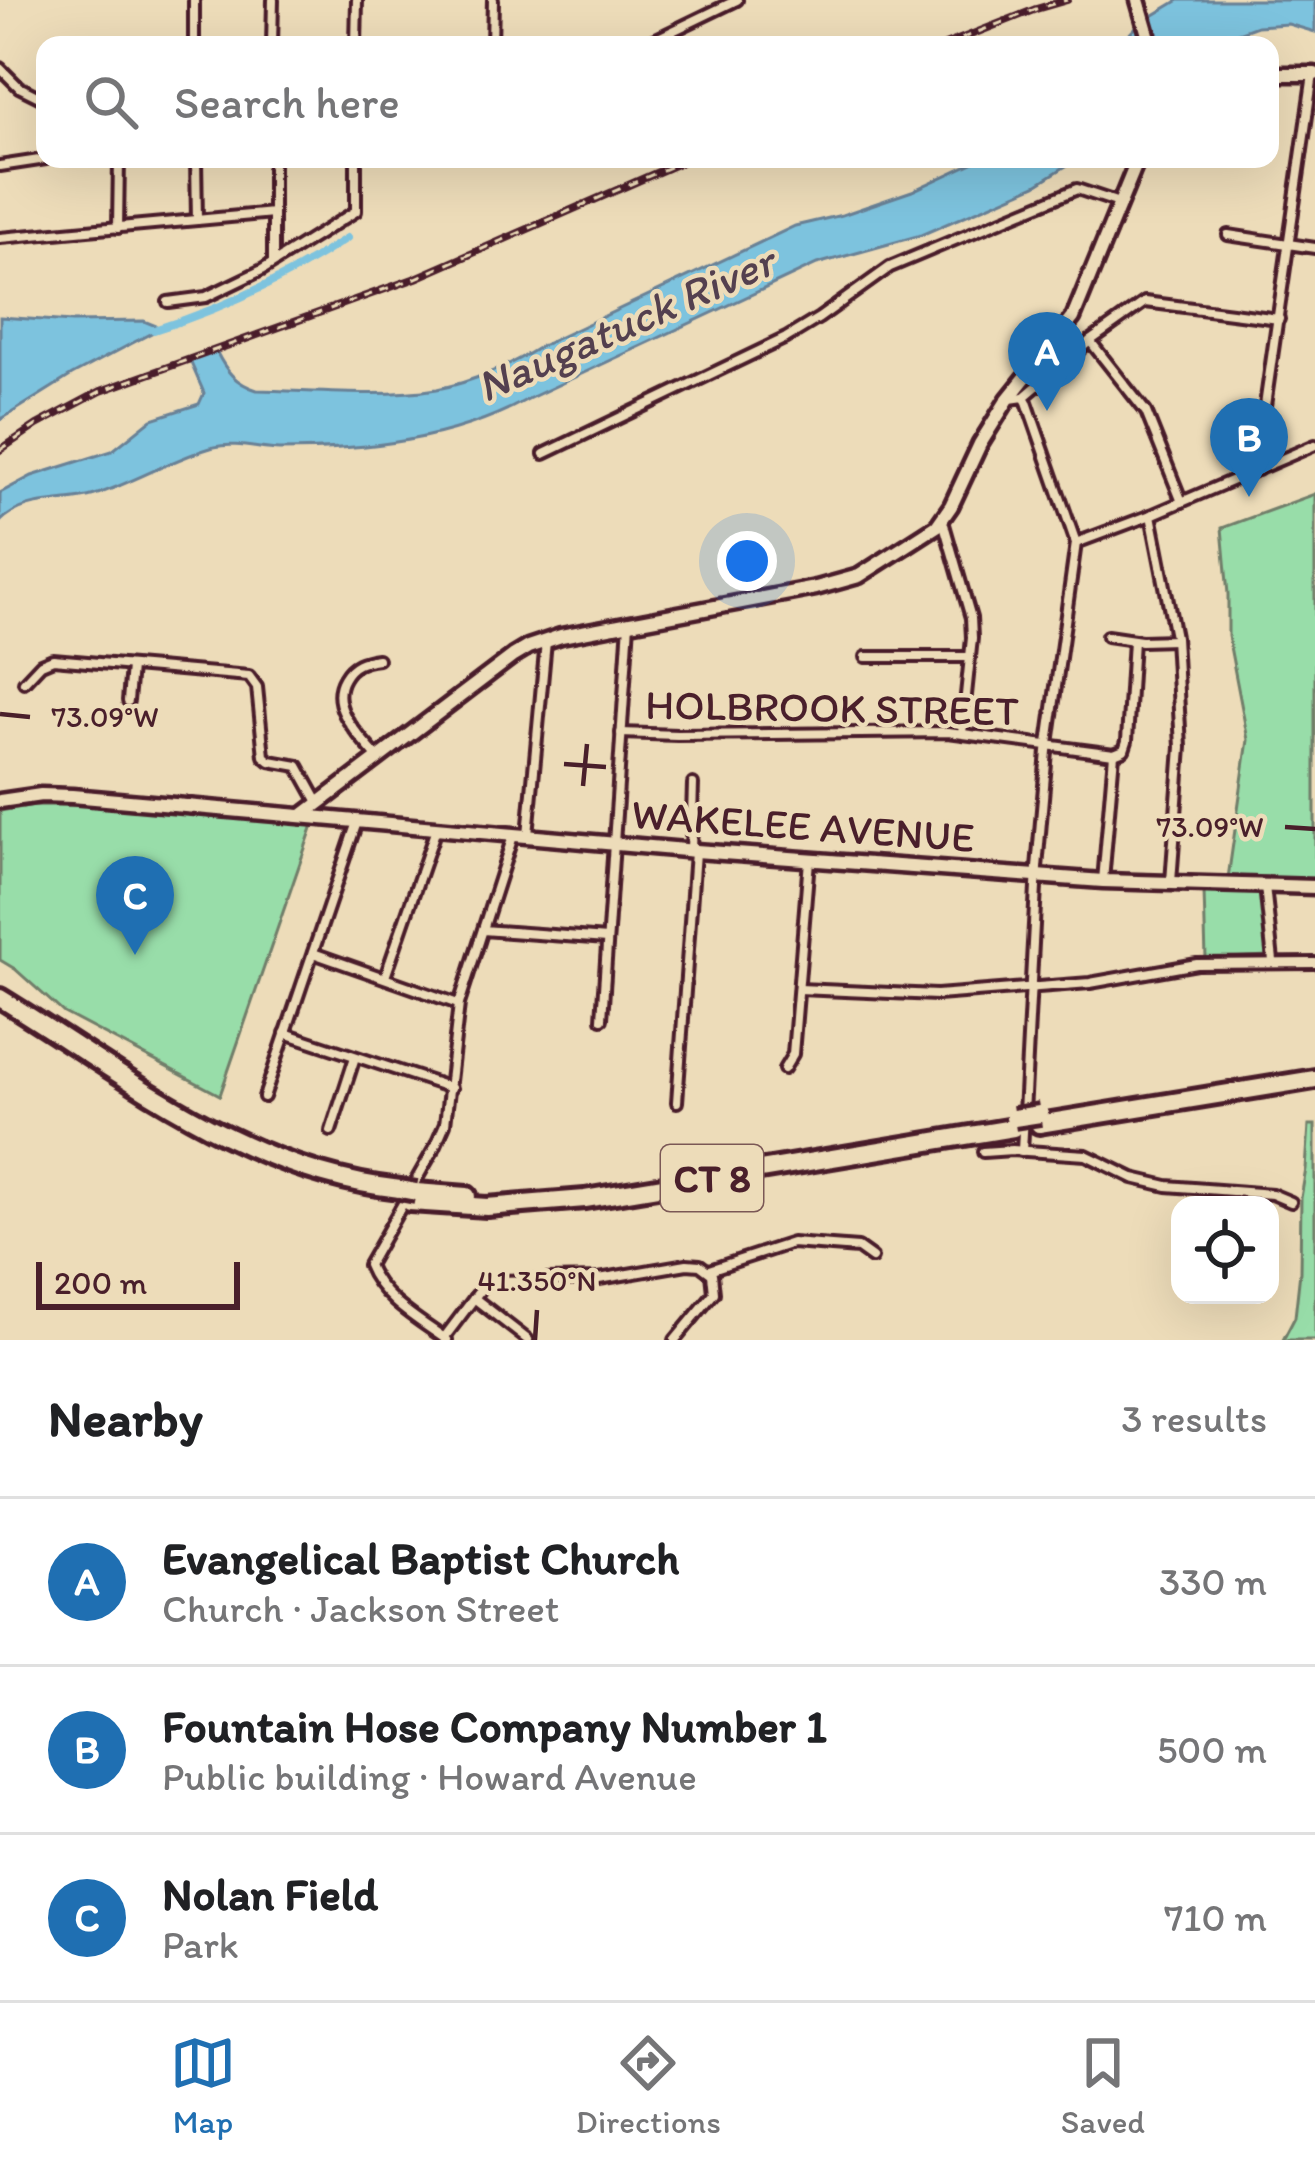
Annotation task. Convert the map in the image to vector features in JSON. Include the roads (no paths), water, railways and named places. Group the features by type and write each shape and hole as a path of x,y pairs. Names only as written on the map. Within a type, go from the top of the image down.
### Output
{"highway":[{"name":"CT 8","path":"0,996 219,1135 306,1170 405,1196"},
{"name":"CT 8","path":"0,1010 182,1125 267,1168 333,1189 469,1207 539,1205 1013,1123 1315,1079"},
{"name":"CT 8","path":"1039,1119 1315,1068"}],"main road":[{"path":"1138,0 1148,36"},
{"path":"1279,74 1314,74"},
{"path":"302,816 513,656 546,640 860,576 943,520 1008,399 1073,318 1134,168"},
{"name":"WAKELEE AVENUE","path":"0,801 57,795 1037,876 1315,887"}],"street":[{"path":"194,0 194,36"},
{"path":"272,36 273,0"},
{"path":"356,36 357,0"},
{"path":"492,36 493,0"},
{"path":"662,36 737,0"},
{"path":"0,68 36,96"},
{"path":"1258,470 1314,74"},
{"path":"0,166 36,160"},
{"path":"118,228 119,168"},
{"path":"196,168 196,220"},
{"path":"273,168 273,262"},
{"path":"168,302 206,297 262,270 356,212 356,168"},
{"path":"544,454 786,338 890,267 920,253 1077,189 1119,203"},
{"path":"0,238 273,213"},
{"path":"1228,235 1315,248"},
{"path":"1008,399 1024,397 1145,302 1279,319"},
{"path":"1090,341 1146,412 1182,502"},
{"path":"1022,1151 1048,743 1076,543 1024,397"},
{"path":"1076,543 1315,445"},
{"path":"1151,515 1175,640 1181,746 1171,884"},
{"path":"943,520 971,618 962,733"},
{"path":"602,1019 629,623"},
{"path":"1107,636 1175,640"},
{"path":"546,640 520,836 459,1004 451,1088 441,1133 368,1264 370,1273 393,1298 446,1339 484,1285 495,1281 599,1279 700,1265 709,1270 715,1284 712,1298 675,1340"},
{"path":"1103,880 1114,754 1124,750 1127,742 1133,640"},
{"path":"866,657 970,658"},
{"path":"24,682 53,659 249,676 257,687 264,756 300,767 318,802"},
{"path":"378,659 362,661 349,670 339,700 347,719 378,759"},
{"path":"128,701 131,667"},
{"name":"HOLBROOK STREET","path":"621,733 962,733 1114,754"},
{"path":"677,1102 693,784"},
{"path":"264,1097 357,822"},
{"path":"385,977 436,829"},
{"path":"784,1069 793,1054 809,859"},
{"path":"1265,886 1274,962"},
{"path":"483,930 607,939"},
{"path":"313,953 459,1004"},
{"path":"799,988 922,996 1090,983 1172,967 1315,963"},
{"path":"285,1033 451,1088"},
{"path":"332,1132 355,1057"},
{"path":"982,1152 1086,1155 1133,1178 1167,1186 1272,1194 1291,1202"},
{"path":"709,1270 792,1243 858,1248 872,1258"},
{"path":"474,1298 528,1340"}],"water":[{"path":"1179,0 1315,0 1315,32 1288,24 1257,26 1230,36 1128,36"},
{"name":"Naugatuck River","path":"962,168 1063,168 1036,185 921,235 817,264 469,425 407,440 343,448 214,447 95,495 21,508 0,522 0,493 32,476 112,451 152,419 199,404 204,393 193,358 216,351 232,375 257,390 394,393 451,386 504,366 795,226 912,191"},
{"path":"0,317 144,321 161,328 0,420"}],"waterway":[{"path":"154,330 254,291 347,238"}],"railway":[{"path":"968,36 1067,0"},
{"path":"0,450 101,391 416,278 667,168"}],"place":[{"name":"Evangelical Baptist Church","path":"1047,411"},
{"name":"Fountain Hose Company Number 1","path":"1249,497"},
{"name":"Nolan Field","path":"135,955"}]}
